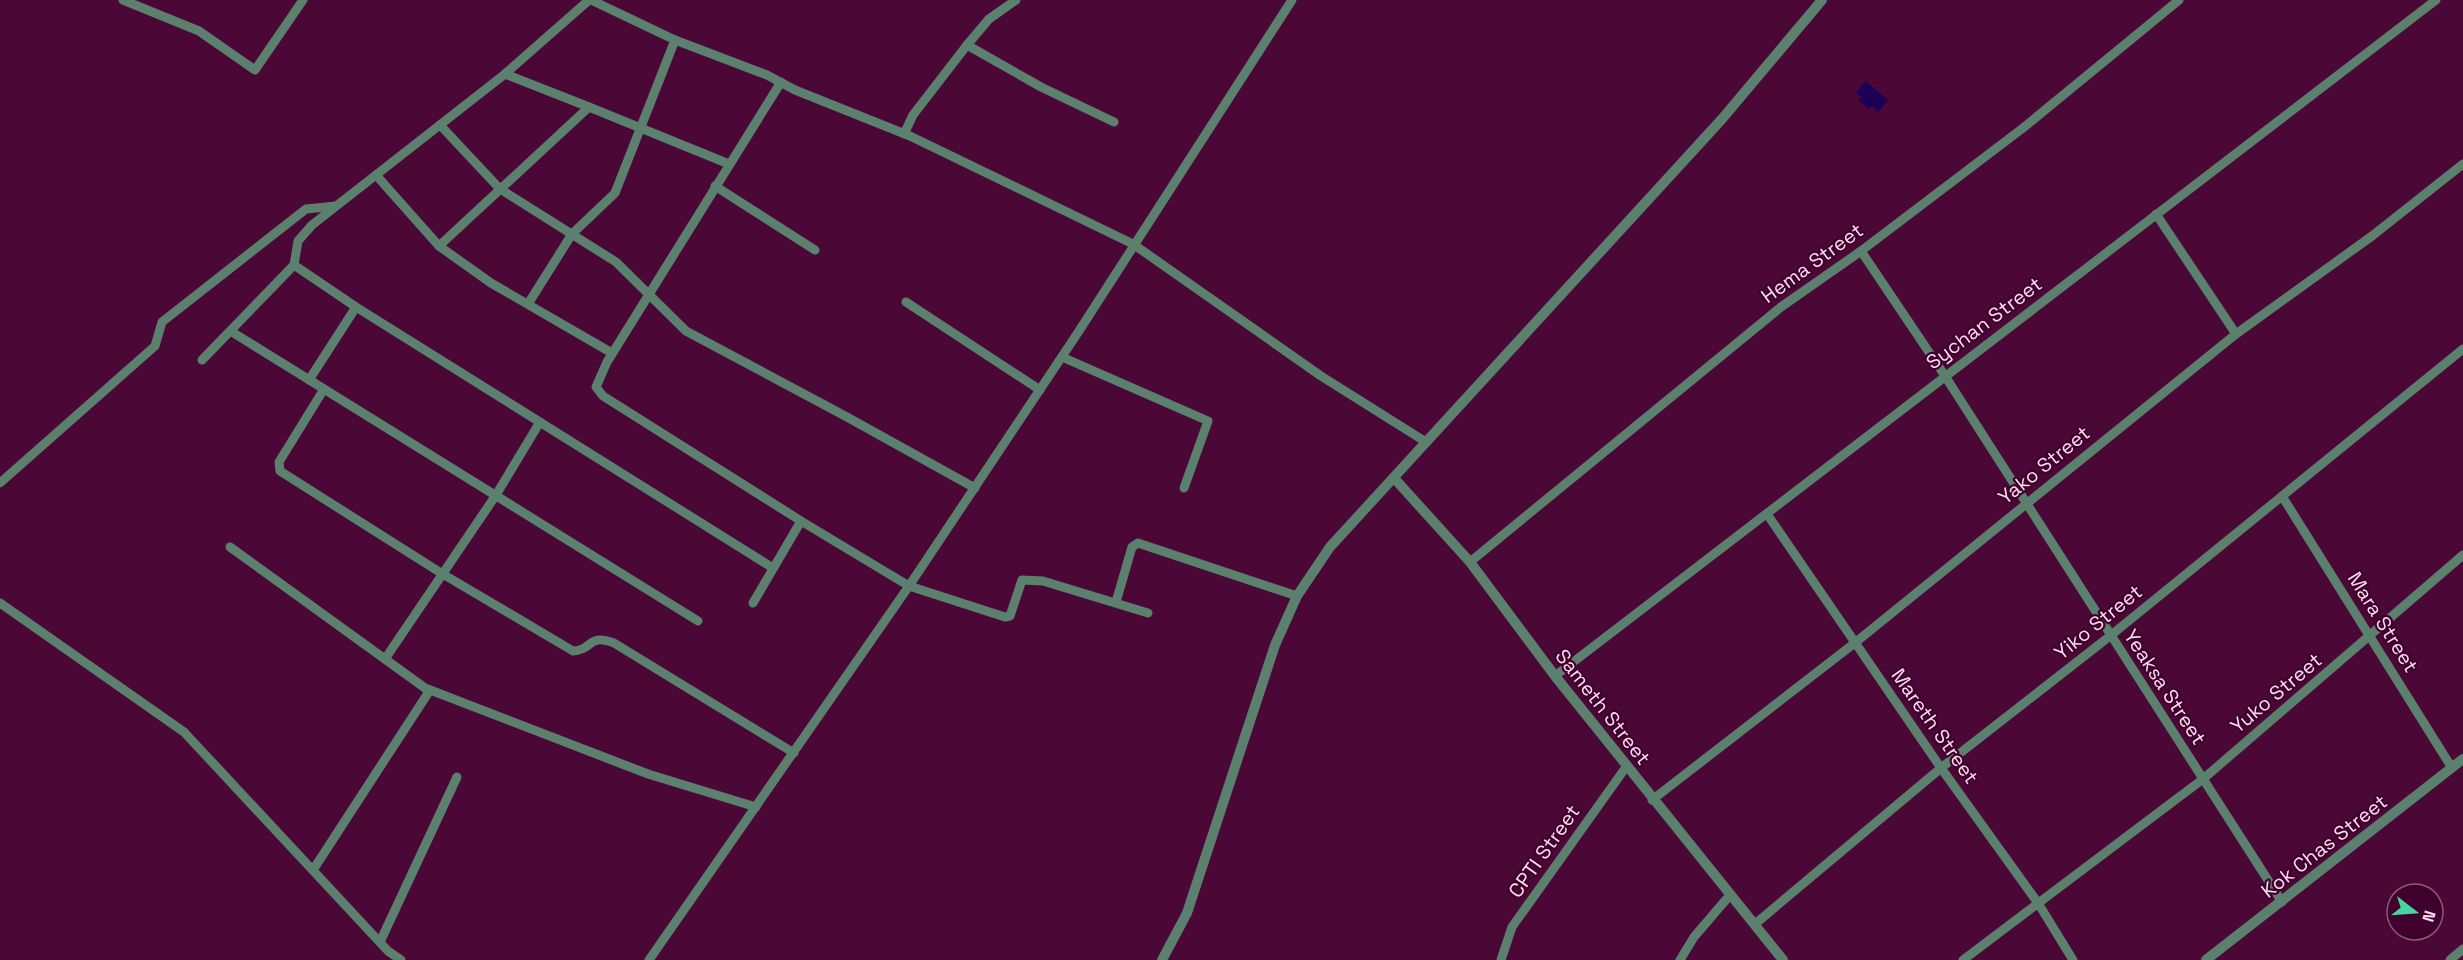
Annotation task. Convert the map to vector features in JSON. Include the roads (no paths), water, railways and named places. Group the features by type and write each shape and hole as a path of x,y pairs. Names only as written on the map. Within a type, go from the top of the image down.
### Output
{"street":[{"path":"123,0 199,31 255,70 303,0"},
{"path":"202,360 232,332 294,265 298,241 304,233 505,74 590,0 675,40 767,75 795,90 904,134 1133,244 1321,376 1426,442"},
{"path":"904,134 913,115 967,45 988,20 1016,0"},
{"path":"649,960 975,488 1292,0"},
{"path":"1162,960 1187,913 1275,645 1297,596 1330,547 1722,119 1822,0"},
{"name":"Hema Street","path":"1470,562 1781,307 2023,128 2180,0"},
{"name":"Sychan Street","path":"1554,676 2436,0"},
{"path":"528,304 572,234 615,193 675,40"},
{"path":"967,45 1041,87 1114,122"},
{"path":"505,74 729,164"},
{"path":"781,82 612,353 596,387 603,396 909,586 1005,617 1010,616 1022,580 1026,578 1148,613"},
{"path":"439,246 589,106"},
{"path":"440,125 500,189 616,262 686,331 975,488"},
{"name":"Yako Street","path":"1652,800 1856,642 2236,334 2372,236 2463,164"},
{"path":"376,175 439,246 491,283 612,353"},
{"path":"715,186 815,250"},
{"path":"0,483 155,346 162,322 306,209 336,206"},
{"path":"2157,214 2236,334"},
{"name":"Yeaksa Street","path":"1861,250 1945,376 2282,902"},
{"path":"294,265 356,307 773,568"},
{"path":"906,302 1040,390"},
{"path":"309,380 356,307"},
{"path":"232,332 698,621"},
{"name":"Yiko Street","path":"1755,924 1941,768 2110,636 2463,349"},
{"path":"1062,357 1208,421 1184,488"},
{"path":"324,389 279,462 280,471 441,573 573,651 582,651 594,640 603,639 614,643 794,753"},
{"path":"386,659 441,573 496,495 540,422"},
{"name":"Sameth Street","path":"1394,478 1470,562 1554,676 1783,960"},
{"name":"Mara Street","path":"2282,496 2452,768"},
{"name":"Mareth Street","path":"1767,514 1941,768 2038,903 2073,960"},
{"path":"753,603 801,521"},
{"path":"1116,602 1132,547 1138,543 1297,596"},
{"path":"230,547 430,690 648,774 756,807"},
{"name":"Yuko Street","path":"1963,960 2203,779 2463,555"},
{"path":"0,603 184,732 380,942 401,960"},
{"path":"313,870 430,690"},
{"name":"Kok Chas Street","path":"2206,960 2463,759"},
{"name":"CPTI Street","path":"1501,960 1512,927 1626,767"},
{"path":"380,942 457,777"},
{"path":"1680,960 1694,937 1730,895"},
{"path":"2450,960 2463,949"}]}
